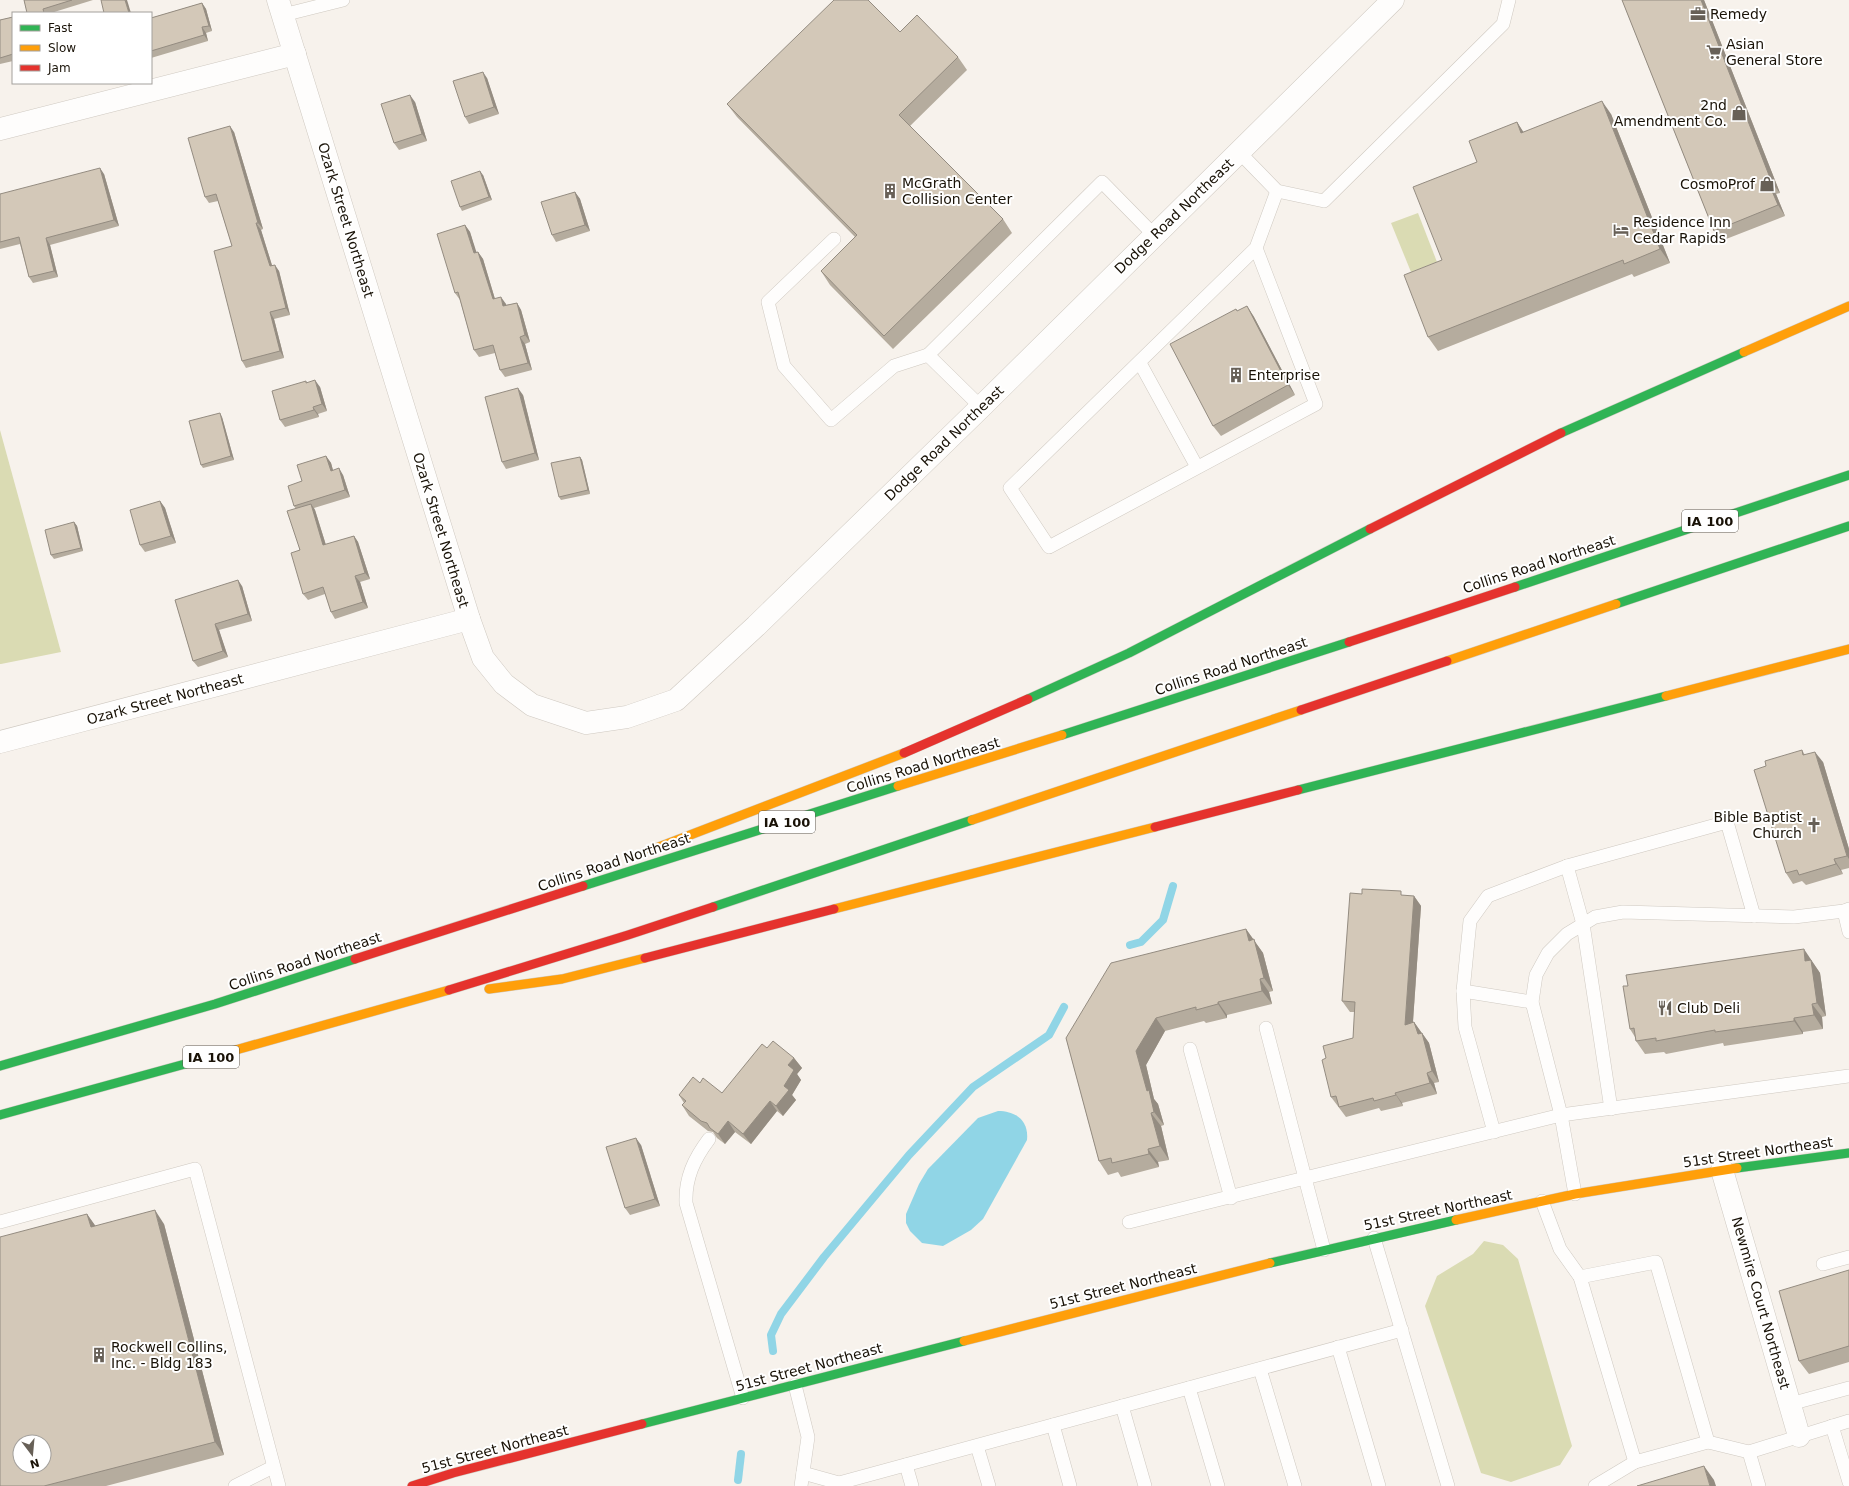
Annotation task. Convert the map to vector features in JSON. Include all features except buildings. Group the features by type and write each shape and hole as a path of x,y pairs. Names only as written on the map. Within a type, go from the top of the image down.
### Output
{"main road":[{"path":"645,852 877,764 1136,650 1545,440 1849,306"},
{"name":"Collins Road Northeast","path":"0,1066 215,1004 621,873 1223,684 1849,475"},
{"name":"IA 100","path":"0,1115 422,998 628,935 1849,526"},
{"path":"422,998 562,979 1849,649"},
{"path":"215,1004 534,892"},
{"name":"51st Street Northeast","path":"412,1486 452,1473 1374,1238 1576,1194 1722,1170 1849,1153"}],"street":[{"name":"Dodge Road Northeast","path":"469,619 483,658 504,684 532,705 586,723 627,718 676,700 756,626 981,407 1393,0"},
{"name":"Ozark Street Northeast","path":"0,742 469,619 281,8"},
{"path":"0,130 295,54"},
{"name":"Newmire Court Northeast","path":"1722,1170 1799,1436"}],"lane":[{"path":"281,8 343,0"},
{"path":"1239,152 1277,191 1324,201 1503,24 1509,0"},
{"path":"834,239 768,302 784,366 831,420 894,366 928,355 1102,182 1154,235"},
{"path":"1256,248 1316,404 1049,547 1010,488 1140,363 1256,248 1277,191"},
{"path":"928,355 981,407"},
{"path":"1140,363 1197,467"},
{"path":"1494,1132 1465,1027 1463,991 1470,921 1488,896 1567,866 1727,822 1754,916"},
{"path":"1567,866 1583,924 1611,1108"},
{"path":"1576,1194 1562,1115 1532,1002 1536,975 1548,953 1567,934 1595,917 1623,912 1794,917 1846,910 1849,932"},
{"path":"1463,991 1532,1002"},
{"path":"1266,1028 1324,1250"},
{"path":"1190,1048 1231,1198"},
{"path":"1129,1222 1562,1115 1849,1076"},
{"path":"709,1139 698,1154 689,1173 686,1190 686,1203 743,1398"},
{"path":"0,1222 195,1169 278,1486"},
{"path":"1542,1201 1560,1249 1580,1277 1635,1462"},
{"path":"1374,1238 1448,1486"},
{"path":"1823,1264 1849,1257"},
{"path":"1580,1277 1656,1262 1708,1442"},
{"path":"803,1473 839,1483 1402,1330"},
{"path":"1338,1347 1379,1486"},
{"path":"1260,1369 1294,1486"},
{"path":"795,1385 808,1437 801,1486"},
{"path":"1189,1388 1218,1486"},
{"path":"1790,1404 1849,1388"},
{"path":"1122,1406 1145,1486"},
{"path":"1595,1486 1635,1462 1708,1442 1749,1452 1849,1420"},
{"path":"1053,1425 1070,1486"},
{"path":"1832,1426 1849,1482"},
{"path":"977,1446 988,1486"},
{"path":"1749,1452 1759,1486"},
{"path":"906,1465 912,1486"},
{"path":"235,1486 274,1467"},
{"path":"452,1473 456,1486"}],"green space":[{"path":"1418,213 1437,262 1411,272 1391,223"},
{"path":"0,430 61,652 1,664 0,664"},
{"path":"1484,1241 1503,1245 1518,1259 1572,1446 1560,1465 1511,1482 1481,1473 1425,1306 1437,1276 1473,1254"}],"water":[{"path":"998,1111 1004,1111 1020,1118 1026,1127 1027,1140 983,1219 971,1230 943,1246 922,1243 910,1231 906,1223 906,1214 919,1184 928,1169 978,1118"}],"waterway":[{"path":"1130,945 1141,942 1163,920 1173,886"},
{"path":"773,1351 771,1335 781,1314 824,1257 909,1155 973,1087 1049,1035 1064,1007"},
{"path":"738,1480 741,1454"}],"traffic: fast":[{"path":"1561,433 1744,352"},
{"path":"1515,587 1849,475"},
{"path":"1616,604 1849,526"},
{"path":"1028,699 1129,653 1370,529"},
{"path":"1062,735 1349,642"},
{"path":"1298,790 1666,696"},
{"path":"583,886 898,786"},
{"path":"713,907 972,820"},
{"path":"0,1066 215,1004 355,959"},
{"path":"0,1115 225,1053"},
{"path":"1737,1168 1849,1153"},
{"path":"1270,1263 1456,1220"},
{"path":"642,1424 964,1341"}],"traffic: slow":[{"path":"1744,352 1849,306"},
{"path":"1447,661 1616,604"},
{"path":"1666,696 1849,649"},
{"path":"972,820 1301,710"},
{"path":"898,786 1062,735"},
{"path":"651,850 904,753"},
{"path":"834,909 1155,827"},
{"path":"489,989 562,979 645,958"},
{"path":"225,1053 449,990"},
{"path":"1456,1220 1575,1194 1737,1168"},
{"path":"964,1341 1270,1263"}],"traffic: jam":[{"path":"1370,529 1561,433"},
{"path":"1349,642 1515,587"},
{"path":"1301,710 1447,661"},
{"path":"904,753 1028,699"},
{"path":"1155,827 1298,790"},
{"path":"355,959 583,886"},
{"path":"449,990 628,935 713,907"},
{"path":"645,958 834,909"},
{"path":"412,1486 453,1473 642,1424"}],"place":[{"name":"Remedy","path":"1698,14"},
{"name":"Asian General Store","path":"1714,52"},
{"name":"2nd Amendment Co.","path":"1739,113"},
{"name":"CosmoProf","path":"1767,184"},
{"name":"McGrath Collision Center","path":"890,191"},
{"name":"Residence Inn Cedar Rapids","path":"1621,230"},
{"name":"Enterprise","path":"1236,375"},
{"name":"Bible Baptist Church","path":"1814,825"},
{"name":"Club Deli","path":"1665,1008"},
{"name":"Rockwell Collins, Inc. - Bldg 183","path":"99,1355"}]}
